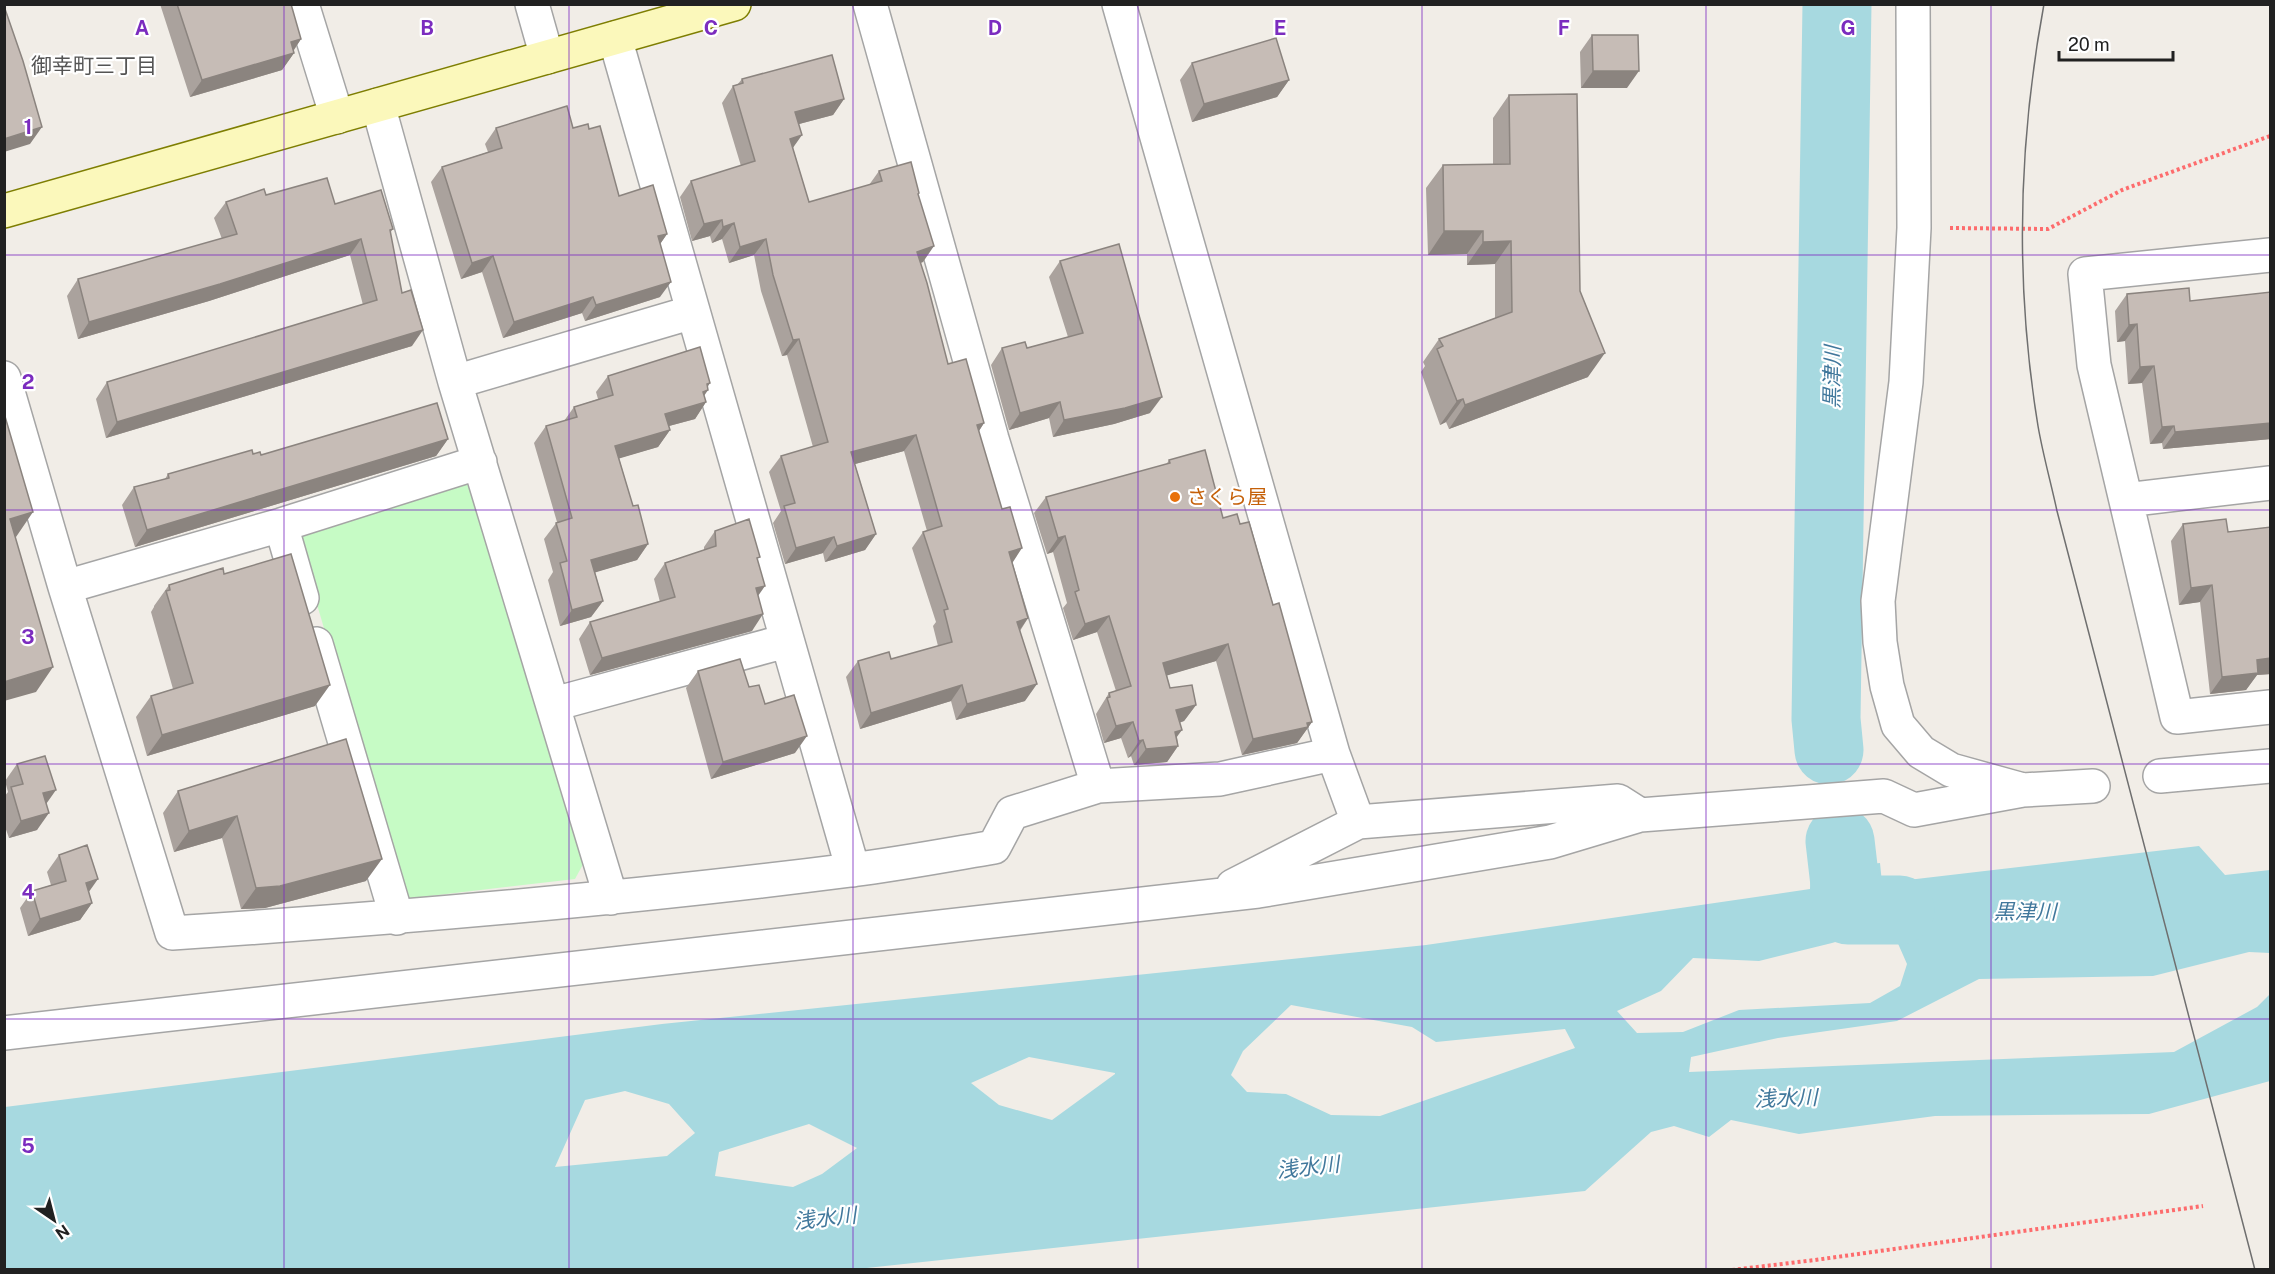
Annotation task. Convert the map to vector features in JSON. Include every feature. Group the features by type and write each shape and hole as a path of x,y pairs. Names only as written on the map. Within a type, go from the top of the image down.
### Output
{"street":[{"path":"302,4 337,117"},
{"path":"532,4 546,57"},
{"path":"4,211 734,4"},
{"path":"870,4 992,439 1098,786"},
{"path":"1119,4 1333,754 1358,822"},
{"path":"1913,4 1914,228 1906,382 1878,601 1880,642 1887,686 1898,725 1922,752 1951,770 2023,790"},
{"path":"615,38 853,870"},
{"path":"378,105 455,382 611,898"},
{"path":"2271,255 2085,274 2094,365 2178,717 2271,707"},
{"path":"455,382 693,312"},
{"path":"4,378 64,587 172,933 397,918 611,898 853,870 994,847 1012,813 1098,786 1221,779 1333,754"},
{"path":"64,587 281,525 480,462"},
{"path":"2126,500 2271,483"},
{"path":"281,525 397,918"},
{"path":"554,704 786,641"},
{"path":"2160,776 2271,766"},
{"path":"4,1032 1258,891 1550,842 1640,815 1884,796 1914,810 2023,790 2093,786"},
{"path":"1213,896 1358,822 1618,801 1640,815"}],"path":[{"path":"1914,228 2048,229 2122,190 2271,136"},
{"path":"1732,1269 1815,1260 2203,1206"}],"green space":[{"path":"473,476 587,857 575,879 404,899 295,530"}],"water":[{"name":"浅水川","path":"2199,846 2225,875 2270,870 2270,953 2249,952 2153,976 1979,979 1897,1021 1778,1038 1691,1057 1689,1072 2174,1052 2257,1007 2270,994 2270,1081 2149,1114 1935,1116 1799,1134 1731,1120 1709,1137 1674,1126 1651,1132 1585,1191 848,1270 5,1269 5,1107 662,1024 1426,945 1810,889 1811,870 1880,863 1882,883","holes":["1875,930 1896,939 1907,964 1900,986 1870,1003 1739,1010 1683,1032 1637,1033 1617,1011 1661,991 1693,958 1759,961","1291,1005 1412,1027 1436,1042 1565,1029 1575,1048 1380,1116 1331,1115 1286,1094 1247,1092 1231,1075 1243,1051","1029,1057 1115,1073 1052,1120 999,1105 971,1083","625,1091 669,1104 695,1133 667,1156 555,1167 585,1100","809,1124 857,1148 822,1174 793,1187 715,1176 719,1152"]}],"building":[{"path":"177,4 291,4 301,39 291,42 294,53 202,80"},
{"path":"4,6 42,127 4,139"},
{"path":"1592,35 1638,35 1639,71 1593,71"},
{"path":"1276,38 1289,80 1204,104 1192,63"},
{"path":"832,55 844,99 795,112 802,135 790,139 809,202 882,181 879,171 911,162 934,246 917,252 948,364 966,359 984,423 977,425 1002,509 1010,507 1022,548 1009,552 1028,618 1017,622 1037,684 967,704 962,685 871,713 858,661 889,652 891,659 952,642 944,610 948,609 923,532 942,526 916,435 851,452 876,534 837,546 834,537 796,548 784,506 795,503 781,456 828,442 799,339 793,340 773,275 766,239 740,247 734,223 723,227 722,220 704,224 691,181 755,161 733,86 743,83 742,79"},
{"path":"1577,94 1580,291 1605,353 1465,405 1463,399 1457,401 1437,349 1443,346 1439,339 1512,312 1511,241 1483,242 1483,231 1444,231 1443,165 1510,164 1509,95"},
{"path":"567,106 573,128 588,124 589,129 600,126 619,196 653,185 667,234 658,236 671,282 596,305 593,297 514,322 493,256 472,263 442,167 502,148 496,128"},
{"path":"327,178 335,204 381,190 393,229 390,230 402,293 411,290 423,330 117,422 107,382 377,300 361,239 220,284 89,322 78,279 237,234 226,202 264,189 266,195"},
{"path":"1119,244 1162,397 1125,408 1064,420 1060,402 1020,413 1002,348 1025,342 1027,348 1083,333 1060,261"},
{"path":"2189,288 2190,301 2271,292 2271,423 2175,432 2174,426 2162,427 2154,366 2140,367 2137,324 2129,325 2127,294"},
{"path":"700,347 710,383 707,384 708,390 703,392 706,402 665,414 670,430 615,446 633,506 638,505 648,544 591,560 603,601 572,610 560,563 567,561 556,523 572,518 546,426 577,417 574,407 613,395 608,376"},
{"path":"437,403 448,439 147,530 134,487 169,478 168,474 252,450 253,454 260,452 261,455"},
{"path":"4,413 33,512 10,519 53,667 4,682"},
{"path":"1205,450 1223,518 1237,514 1240,524 1249,522 1273,605 1279,603 1312,722 1307,723 1308,727 1253,739 1228,644 1163,663 1170,688 1192,685 1196,705 1176,710 1182,730 1175,732 1178,746 1146,749 1143,740 1139,741 1133,722 1116,726 1107,698 1110,697 1109,693 1131,686 1109,616 1085,624 1075,592 1079,590 1065,536 1058,538 1046,497 1170,463 1169,460"},
{"path":"749,519 760,557 757,558 765,586 756,588 763,614 602,658 590,622 675,597 665,563 716,546 715,531"},
{"path":"2226,519 2228,532 2271,527 2271,658 2257,660 2258,673 2222,677 2212,585 2191,588 2183,524"},
{"path":"291,554 330,685 162,735 151,696 193,683 166,591 170,590 169,585 223,568 224,574"},
{"path":"740,659 749,687 759,685 765,704 794,695 807,736 723,762 698,671"},
{"path":"346,739 382,859 280,886 256,888 237,816 189,831 178,791"},
{"path":"45,756 56,790 43,793 49,813 21,821 11,787 23,784 17,764"},
{"path":"87,845 98,879 86,883 92,903 40,919 32,891 66,881 59,855"}],"waterway":[{"name":"黒津川","path":"1829,750 1826,719 1837,4"},
{"name":"黒津川","path":"1840,841 1848,910 1900,910"}],"tram line":[{"path":"2044,4 2029,109 2023,215 2026,321 2038,426 2057,511 2255,1270"}],"place":[{"name":"さくら屋","path":"1175,497"}],"district":[{"name":"御幸町三丁目","path":"94,65"}]}
